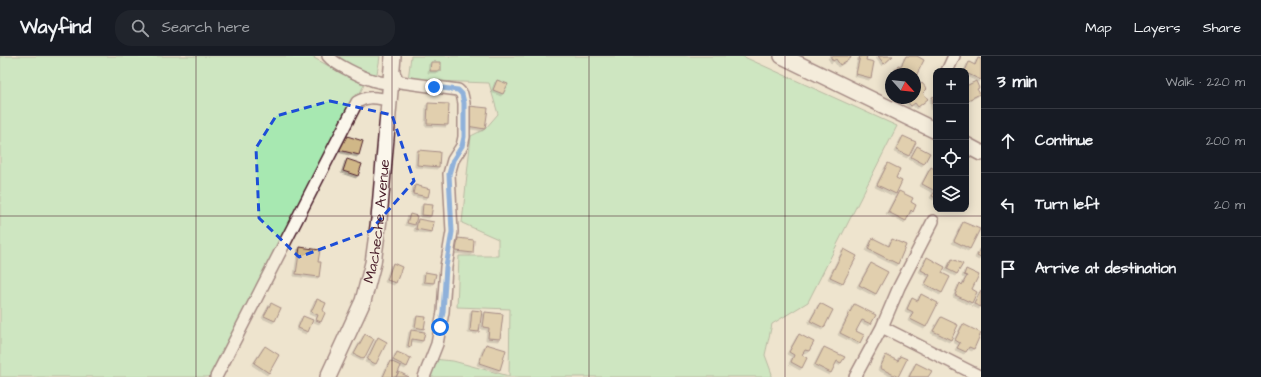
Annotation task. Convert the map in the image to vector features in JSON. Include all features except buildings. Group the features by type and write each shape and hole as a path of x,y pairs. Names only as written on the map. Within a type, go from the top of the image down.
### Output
{"main road":[{"path":"782,56 933,130"},
{"name":"Macheche Avenue","path":"328,377 363,301 373,263 380,212 392,70"},
{"path":"969,147 981,153"}],"street":[{"path":"328,56 333,61 374,81 392,70 400,82 458,90 462,94 464,103 464,137 462,146 453,160 449,174 452,232 446,267 443,312 437,344 424,377"},
{"path":"948,68 954,56"},
{"path":"216,377 357,102 364,98 371,97 390,100"},
{"path":"855,377 882,327 899,287 933,221"},
{"path":"882,327 981,376"}],"highlighted area":[{"path":"330,101 392,115 414,181 370,231 299,257 259,218 256,148 276,116"}],"green space":[{"path":"0,56 315,56 314,58 364,85 216,377 0,377"},
{"path":"332,56 380,56 376,78"},
{"path":"411,56 742,56 897,126 808,302 772,324 765,355 772,374 770,377 424,377 433,359 453,361 509,376 510,309 457,307 459,256 498,256 498,239 462,223 471,136 485,129 498,114 489,83 408,80"}],"route":[{"path":"434,87 458,90 462,94 464,103 464,137 462,146 453,160 449,174 452,232 446,267 443,312 440,327"}]}
